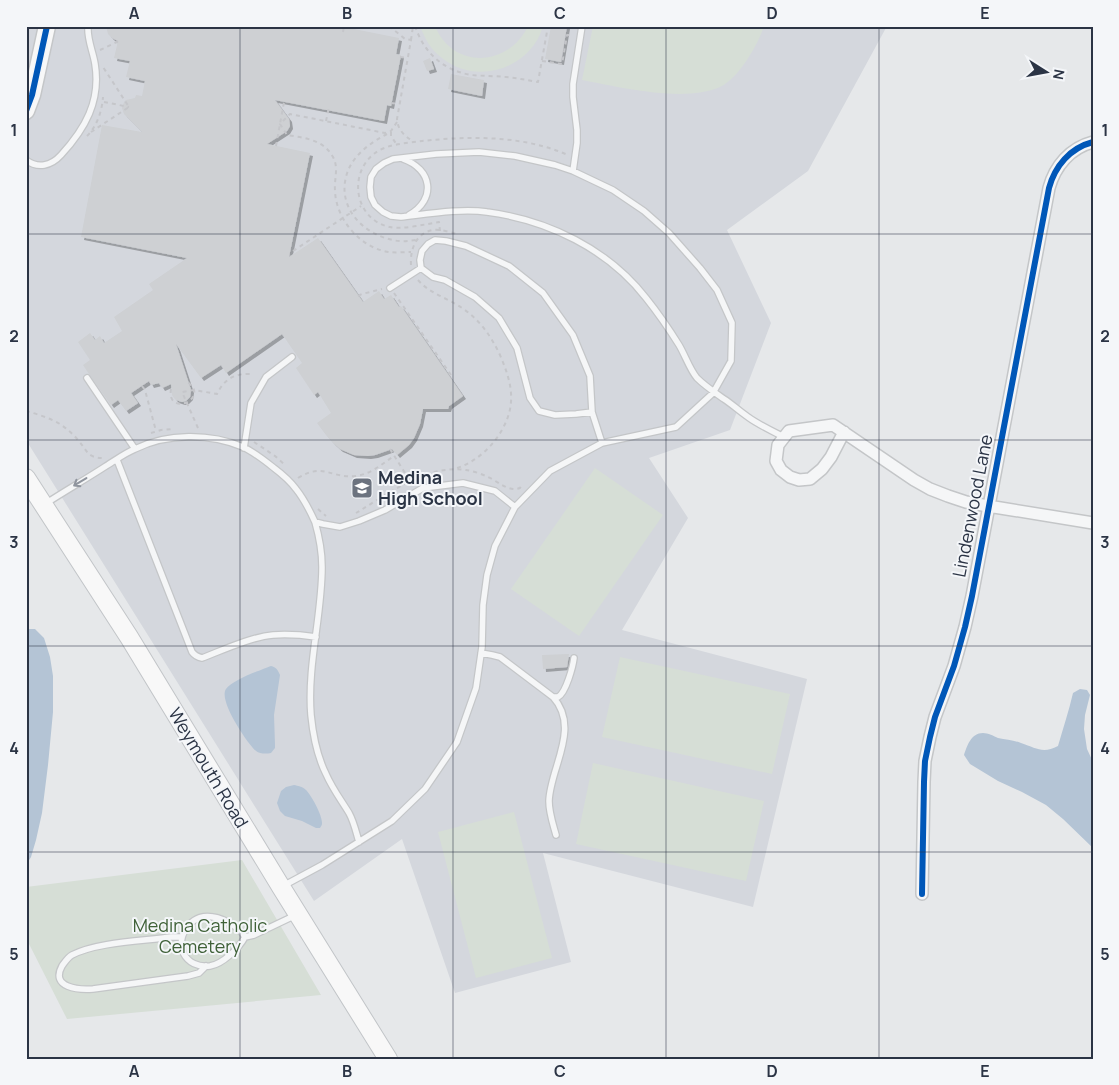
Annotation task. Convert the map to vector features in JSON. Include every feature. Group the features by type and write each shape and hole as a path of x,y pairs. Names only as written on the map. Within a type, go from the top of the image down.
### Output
{"main road":[{"name":"Weymouth Road","path":"26,478 128,636 388,1059"}],"street":[{"path":"26,111 32,95 47,26"},
{"name":"Lindenwood Lane","path":"922,894 925,761 930,736 965,627 1051,180 1057,167 1066,157 1076,148 1093,142"},
{"path":"844,432 831,457 822,469 810,479 799,480 790,477 781,470 776,461 778,445 789,431 834,425 914,480 948,496 966,502 1093,523"}],"lane":[{"path":"26,160 41,165 49,164 56,160 83,127 89,116 96,90 96,76 88,26"},
{"path":"573,172 577,143 573,84 582,26"},
{"path":"281,887 322,865 392,821 425,789 457,742 476,688 481,653 483,605 487,574 494,546 515,507 550,471 602,443 676,427 713,393 731,360 732,323 717,290 669,233 644,211 612,190 555,165 515,156 479,152 393,159 376,169 370,187 371,197 375,205 391,216 401,217 468,211 487,212 541,225 571,237 595,251 622,273 644,296 664,321 696,376 713,393 750,419 784,437"},
{"path":"393,159 403,159 412,162 425,175 427,184 427,194 418,210 401,217"},
{"path":"592,412 555,415 539,411 530,398 517,348 499,318 475,297 445,280 433,277 421,268 422,251 428,244 435,240 466,246 509,266 543,293 572,335 590,376 592,412 602,443"},
{"path":"390,288 421,268"},
{"path":"244,448 250,403 266,377 292,357"},
{"path":"88,378 135,449"},
{"path":"43,505 135,449 164,440 186,437 201,437 224,441 244,448 282,474 296,489 309,508 320,542 322,566 311,692 311,714 318,755 333,788 356,828 359,842"},
{"path":"117,460 192,652 195,655 202,658 258,637 271,635 285,634 316,637"},
{"path":"315,522 340,527 385,510 423,488 463,483 496,491 515,507"},
{"path":"481,653 500,657 554,697 560,704 564,722 562,752 552,782 549,800 556,836"},
{"path":"554,697 560,695 568,680 574,658"},
{"path":"245,937 242,931 220,918 200,917 192,921 187,927 182,937 181,945 185,957 191,962 202,966 212,966 226,958 240,946 245,937 254,935 298,914"},
{"path":"182,937 103,945 88,949 70,955 64,962 59,975 64,984 80,990 188,976 199,973 206,966"}],"path":[{"path":"343,32 344,26"},
{"path":"389,26 405,39 411,40"},
{"path":"414,26 398,104 397,122 401,131 414,142"},
{"path":"414,26 426,49 434,58 456,71 538,82 548,26"},
{"path":"542,61 562,64 567,35 571,36"},
{"path":"100,50 117,42 121,43"},
{"path":"400,57 407,58"},
{"path":"103,66 128,107"},
{"path":"103,102 128,107"},
{"path":"276,146 284,102"},
{"path":"391,103 398,104"},
{"path":"90,132 128,107"},
{"path":"326,122 329,108"},
{"path":"280,124 290,114 386,133 391,132"},
{"path":"397,122 391,132 391,136 397,145"},
{"path":"280,124 287,135 311,139 320,143 333,156 336,165 334,191 336,204 342,218 350,229 373,248 388,252 411,252"},
{"path":"440,230 439,222 390,228 372,219 365,213 358,195 359,177 362,169 375,153 397,145 464,137 515,141 540,146 569,156"},
{"path":"292,251 361,206"},
{"path":"450,470 479,457 491,445 507,419 511,396 507,373 497,349 482,325 460,306 425,287 413,273 410,262 411,252 420,236 433,230 458,235"},
{"path":"358,296 390,288 451,375"},
{"path":"198,428 182,392 194,390 217,394 224,382 236,374 252,374"},
{"path":"171,389 170,394 174,401 181,404 187,403 191,400 194,390 186,382"},
{"path":"142,386 145,390 156,432"},
{"path":"390,450 410,481"},
{"path":"298,478 313,471 346,476 362,475 372,471 394,456"}],"shaded area":[{"name":"Medina High School","path":"26,26 887,26 808,171 727,230 771,323 730,430 649,458 688,518 622,630 807,679 753,907 543,853 571,962 455,993 402,839 314,901 26,440"}],"green space":[{"path":"420,26 435,26 443,40 454,50 467,56 481,58 495,56 508,49 519,40 528,26 543,26 537,41 527,53 501,69 486,72 470,71 442,58 429,44"},
{"path":"593,26 764,26 746,61 727,83 705,92 670,94 632,90 582,80"},
{"path":"595,468 663,515 579,636 511,589"},
{"path":"620,657 790,694 772,774 602,737"},
{"path":"593,763 764,801 746,881 576,844"},
{"path":"514,812 552,958 476,978 438,832"},
{"name":"Medina Catholic Cemetery","path":"242,860 321,995 67,1019 26,938 26,887"}],"water":[{"path":"26,628 35,629 44,638 53,676 53,712 42,813 31,857 26,865"},
{"path":"271,666 277,669 280,675 274,715 275,748 271,753 263,754 256,751 240,731 226,702 225,694 226,689 234,682"},
{"path":"1080,689 1087,690 1090,695 1084,729 1087,749 1093,762 1093,848 1046,805 998,781 970,764 964,755 968,744 975,735 983,733 1044,750 1058,746 1073,693"},
{"path":"294,785 304,789 314,801 322,820 320,828 285,816 280,811 277,803 281,791 286,787"}],"building":[{"path":"106,26 339,26 399,38 396,54 401,55 391,106 387,105 384,121 275,100 289,119 290,126 287,131 267,144 310,153 289,257 318,238 363,302 379,291 384,299 391,295 399,307 401,306 463,396 449,406 448,409 423,409 420,424 414,438 397,455 392,449 375,455 354,455 340,449 333,443 317,423 331,413 318,392 314,395 296,368 302,363 282,334 226,373 221,365 201,378 176,344 191,390 190,397 182,402 176,400 172,395 171,384 162,388 159,383 151,385 149,381 131,393 138,403 126,411 118,400 111,405 89,374 83,365 90,360 78,342 90,333 95,340 100,336 104,343 122,331 114,317 153,290 149,284 187,258 81,237 102,125 142,132 124,114 122,108 126,100 135,98 136,95 142,96 145,81 126,77 130,61 114,58 118,41 108,34"},
{"path":"551,26 567,26 561,62 545,59"},
{"path":"430,58 434,69 427,71 423,61"},
{"path":"451,74 484,80 482,96 448,89"},
{"path":"569,654 567,667 543,669 542,655"}],"cycle path":[{"path":"26,111 32,95 47,26"},
{"path":"922,894 925,761 935,717 954,666 972,596 1049,188 1059,165 1071,153 1093,142"}],"place":[{"name":"Medina High School","path":"362,488"}]}
